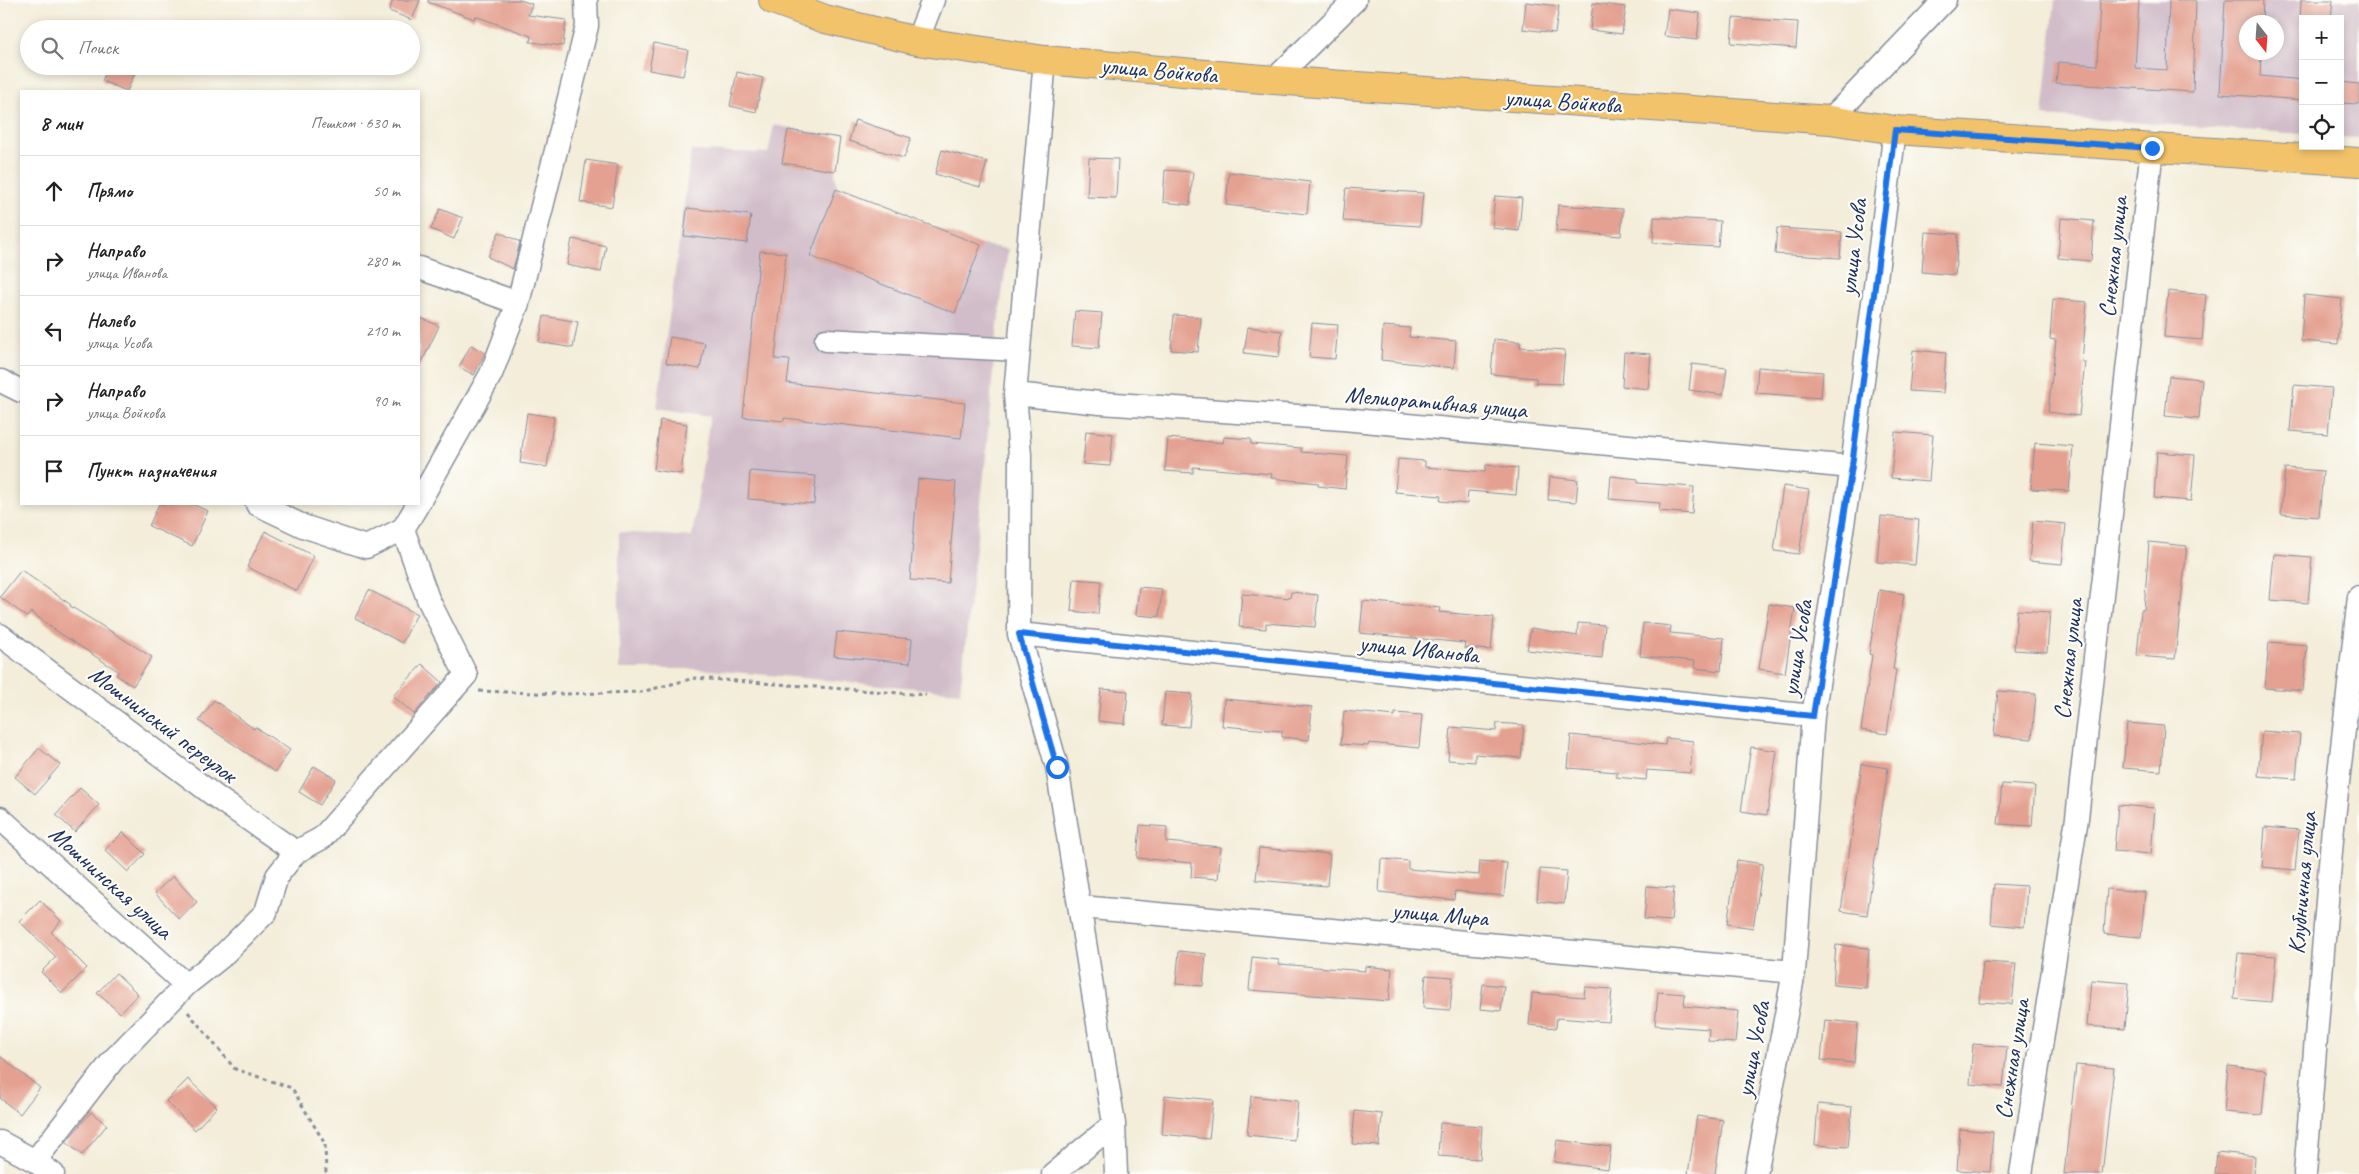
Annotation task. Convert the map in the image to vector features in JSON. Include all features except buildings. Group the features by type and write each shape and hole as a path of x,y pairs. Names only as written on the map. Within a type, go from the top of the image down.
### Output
{"main road":[{"name":"улица Войкова","path":"773,0 824,19 917,40 1045,60 1274,80 1830,120 1895,130 2359,162"}],"street":[{"path":"420,499 491,374 518,303 587,26 586,0"},
{"path":"917,40 933,0"},
{"path":"1274,80 1355,0"},
{"path":"1830,120 1945,0"},
{"path":"1045,60 1015,394 1020,455 1019,634 1057,767 1081,907 1114,1124 1116,1174"},
{"name":"улица Усова","path":"1756,1174 1794,972 1813,716 1852,466 1895,130"},
{"name":"Снежная улица","path":"2021,1174 2077,818 2152,148"},
{"path":"420,268 518,303"},
{"path":"826,340 1019,350"},
{"path":"0,381 20,391"},
{"name":"Мелиоративная улица","path":"1015,394 1100,402 1343,419 1852,466"},
{"path":"259,505 303,526 366,547 403,529 417,505"},
{"path":"1,1144 44,1168 113,1060 180,991 220,958 266,912 277,876 296,852 322,838 466,676 428,598 403,529"},
{"name":"Клубничная улица","path":"2305,1174 2333,827 2359,597"},
{"name":"улица Иванова","path":"1019,634 1813,716"},
{"name":"Мошнинский переулок","path":"0,635 219,799 296,852"},
{"name":"Мошнинская улица","path":"0,818 180,991"},
{"name":"улица Мира","path":"1081,907 1794,972"},
{"path":"1053,1174 1114,1124"}],"path":[{"path":"454,690 563,694 641,692 695,678 926,695"},
{"path":"180,991 235,1069 292,1088 325,1144 326,1174"}],"shaded area":[{"path":"2055,0 2359,0 2359,138 2344,137 2344,15 2299,15 2299,134 2043,116"},
{"path":"774,125 840,138 835,171 837,189 981,245 1008,249 995,348 985,466 960,692 699,669 619,669 619,532 692,537 710,416 657,408 691,151 768,153"}],"route":[{"path":"1057,767 1019,634 1813,716 1852,466 1895,130 2152,148"}]}
